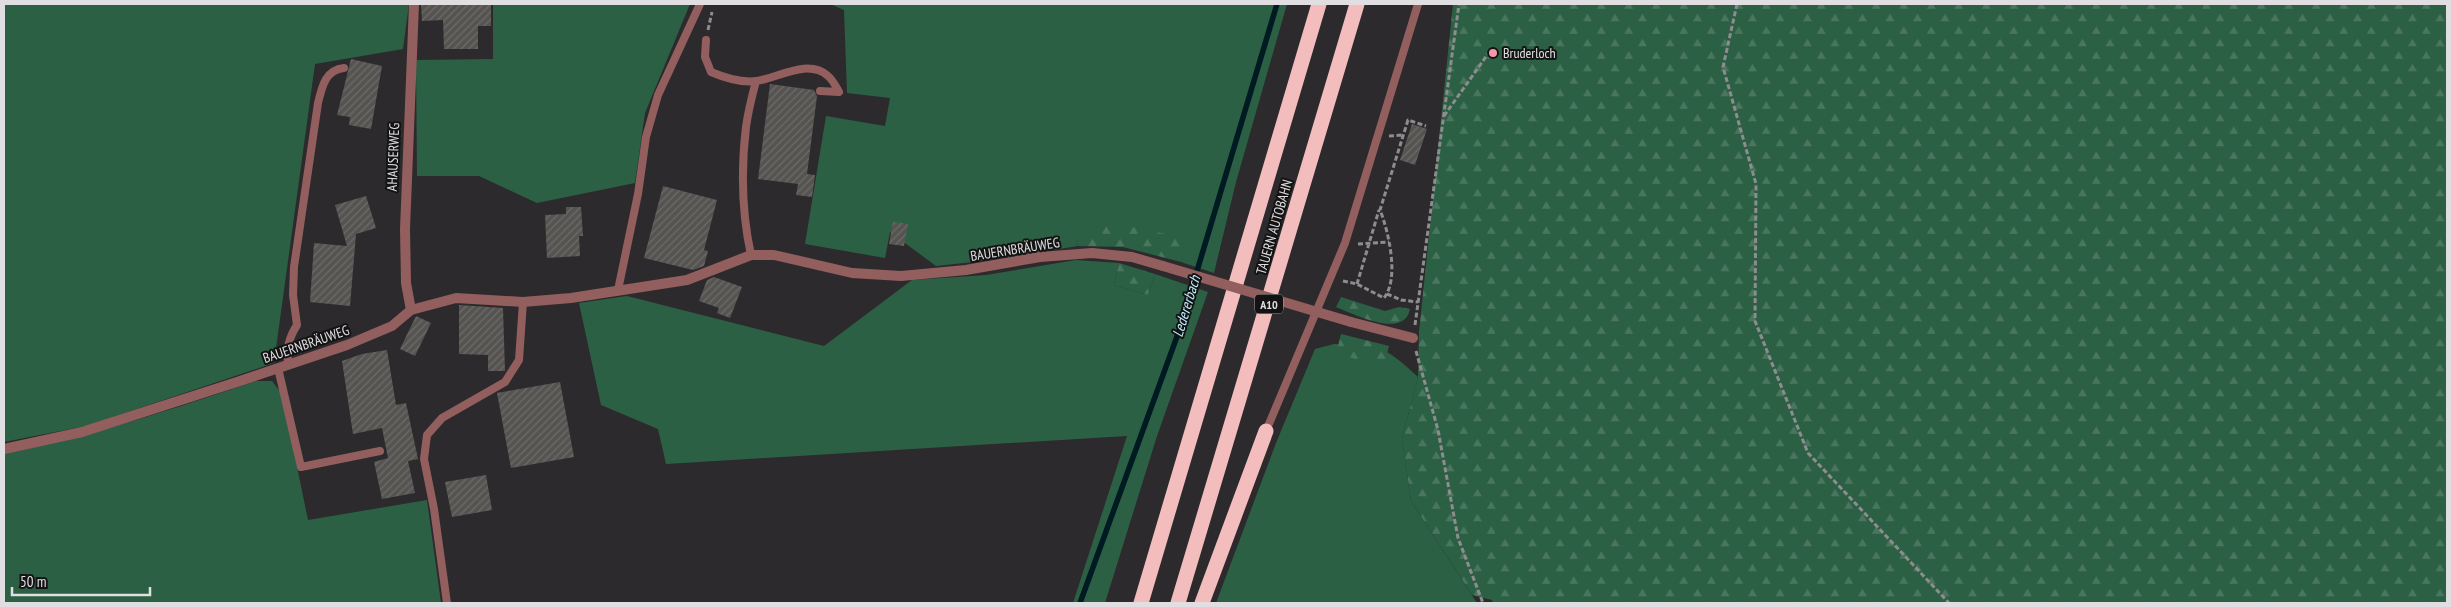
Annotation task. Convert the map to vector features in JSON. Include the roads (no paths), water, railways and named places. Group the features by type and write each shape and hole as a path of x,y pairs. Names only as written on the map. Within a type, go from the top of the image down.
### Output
{"highway":[{"name":"TAUERN AUTOBAHN","path":"1141,603 1319,4"},
{"name":"TAUERN AUTOBAHN","path":"1178,603 1239,405 1357,4"},
{"path":"1202,603 1266,431"}],"street":[{"name":"AHAUSERWEG","path":"411,310 406,283 405,230 414,4"},
{"name":"BAUERNBRÄUWEG","path":"4,449 82,432 288,365 392,326 411,310 456,298 523,302 571,298 688,280 750,255 774,255 852,273 900,276 966,270 1040,256 1092,253 1132,257 1351,322 1413,338"}],"lane":[{"path":"618,290 638,194 646,136 658,95 700,4"},
{"path":"1266,431 1345,243 1418,4"},
{"path":"706,40 705,57 711,72 726,79 756,81 801,69 815,70 828,76 839,92 820,91"},
{"path":"288,365 286,347 297,325 293,294 294,267 318,103 324,82 330,72 344,68"},
{"path":"750,255 744,224 744,182 746,127 756,81"},
{"path":"447,603 434,509 424,459 427,435 442,418 505,382 519,360 523,302"},
{"path":"278,368 301,467 380,451"}],"waterway":[{"name":"Ledererbach","path":"1080,603 1179,331 1277,4"}],"place":[{"name":"Bruderloch","path":"1493,53"}]}
